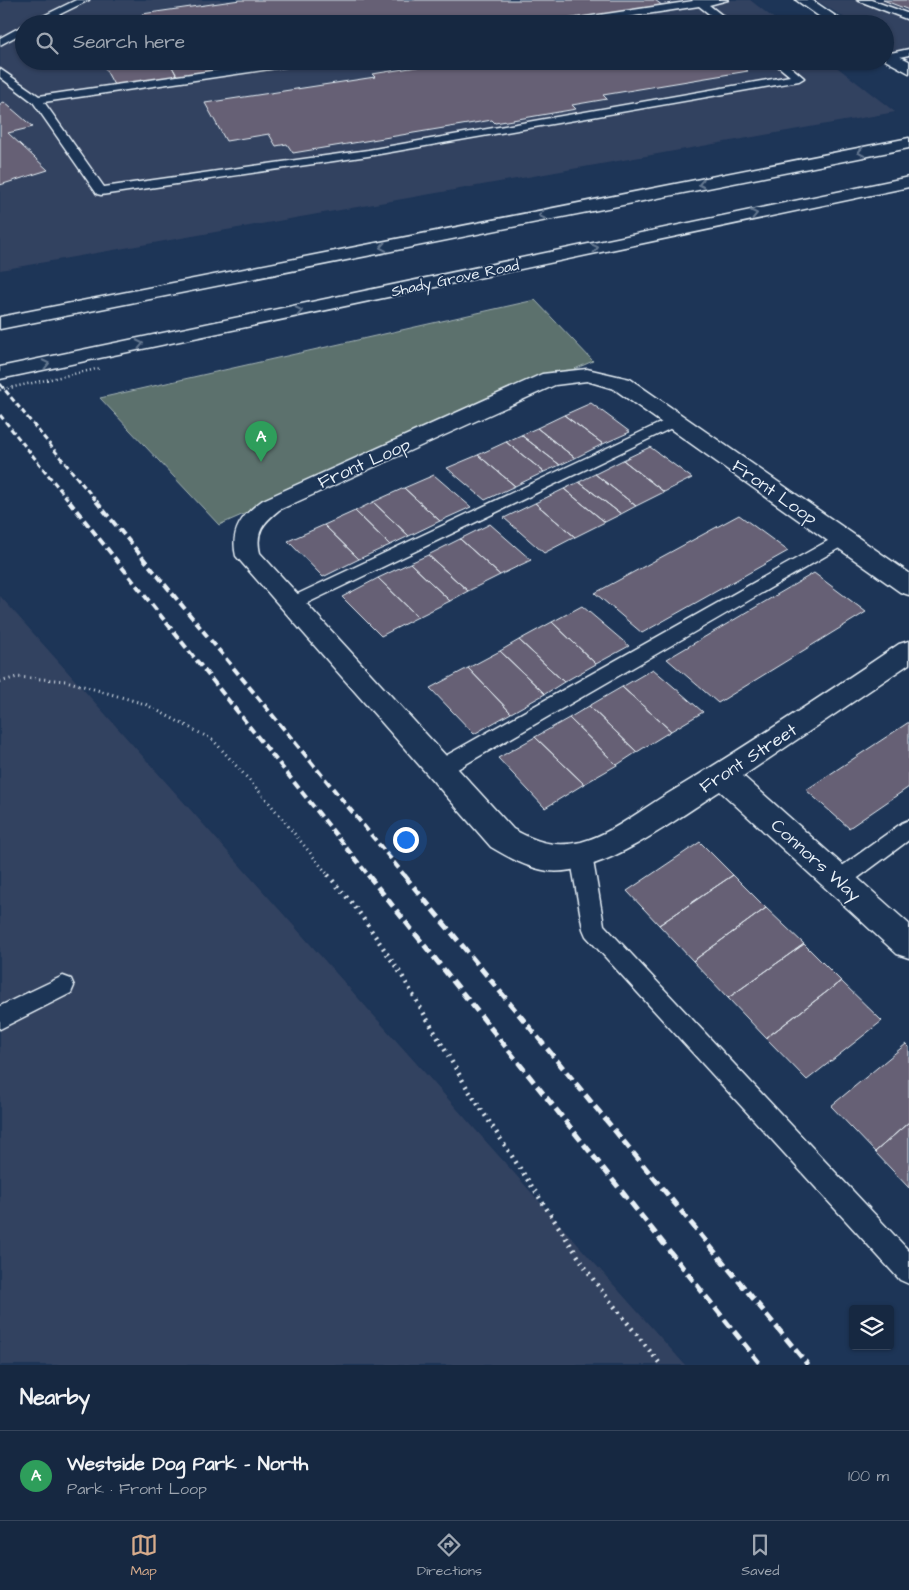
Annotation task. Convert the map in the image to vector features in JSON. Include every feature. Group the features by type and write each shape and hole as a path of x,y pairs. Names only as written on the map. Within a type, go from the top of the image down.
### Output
{"main road":[{"path":"803,0 826,15"},
{"path":"894,58 909,68"},
{"path":"0,323 909,142"},
{"name":"Shady Grove Road","path":"0,373 97,361 909,182"},
{"name":"Front Loop","path":"580,855 550,858 528,854 502,838 248,556 244,541 255,516 270,505 550,379 568,376 604,378 622,384 909,586"},
{"name":"Front Street","path":"580,855 606,846 723,776 909,651"},
{"name":"Connors Way","path":"723,776 909,944"}],"lane":[{"path":"52,15 84,0"},
{"path":"614,15 699,1 722,0"},
{"path":"862,0 909,17"},
{"path":"699,1 717,15"},
{"path":"0,42 15,33"},
{"path":"894,53 909,52"},
{"path":"37,100 242,70"},
{"path":"0,72 37,100 101,191 368,153 799,78 789,70"},
{"path":"291,604 675,421"},
{"path":"440,770 842,539"},
{"path":"839,880 909,829"},
{"path":"580,855 594,928 909,1271"},
{"path":"0,1018 63,986"}],"path":[{"path":"0,390 97,361"},
{"path":"0,682 17,677 66,681 145,704 213,740 268,800 356,908 401,974 467,1088 596,1282 661,1365"}],"shaded area":[{"path":"7,0 750,0 769,15 15,15 15,70 841,70 895,112 0,270 0,3"},
{"path":"816,0 909,0 909,59 894,50 894,15 840,15"},
{"path":"0,596 685,1365 0,1365"}],"green space":[{"path":"535,300 593,361 219,525 100,398"}],"building":[{"path":"240,0 655,0 663,6 602,15 142,14"},
{"path":"883,0 909,0 909,10"},
{"path":"106,70 174,70 177,76 114,85"},
{"path":"174,70 216,70 177,76"},
{"path":"398,70 748,71 603,95 607,99 572,105 576,109 495,123 492,120 293,153 287,144 276,146 269,134 226,141 205,103 375,77 372,74"},
{"path":"4,102 33,127 8,133 48,170 0,185 0,104"},
{"path":"591,403 630,432 603,444 564,415"},
{"path":"564,415 603,444 575,458 537,428"},
{"path":"537,428 575,458 560,465 521,435"},
{"path":"521,435 560,465 544,472 506,442"},
{"path":"506,442 544,472 515,486 478,455"},
{"path":"650,447 692,478 664,492 623,460"},
{"path":"478,455 515,486 485,500 447,468"},
{"path":"623,460 664,492 636,506 595,474"},
{"path":"595,474 636,506 621,514 579,482"},
{"path":"434,475 471,507 440,521 404,488"},
{"path":"579,482 621,514 605,522 564,489"},
{"path":"404,488 440,521 409,536 373,502"},
{"path":"564,489 605,522 575,537 535,503"},
{"path":"373,502 409,536 390,545 355,511"},
{"path":"535,503 575,537 544,553 504,518"},
{"path":"355,511 390,545 359,559 324,525"},
{"path":"739,515 788,551 642,633 595,593"},
{"path":"490,524 531,560 500,575 460,539"},
{"path":"324,525 359,559 323,577 288,541"},
{"path":"460,539 500,575 468,591 428,555"},
{"path":"428,555 468,591 450,601 410,563"},
{"path":"410,563 450,601 418,617 378,578"},
{"path":"814,573 866,612 718,703 667,659"},
{"path":"378,578 418,617 381,636 342,597"},
{"path":"582,606 629,646 596,664 552,622"},
{"path":"552,622 596,664 564,682 519,640"},
{"path":"519,640 564,682 545,694 500,651"},
{"path":"500,651 545,694 511,713 468,668"},
{"path":"468,668 511,713 474,734 430,688"},
{"path":"653,669 703,712 671,731 622,687"},
{"path":"622,687 671,731 637,752 589,706"},
{"path":"589,706 637,752 617,765 569,718"},
{"path":"569,718 617,765 584,784 535,737"},
{"path":"909,722 909,787 849,828 806,790"},
{"path":"535,737 584,784 545,808 498,758"},
{"path":"700,842 733,875 659,925 627,891"},
{"path":"733,875 766,908 693,961 659,925"},
{"path":"766,908 804,944 728,998 693,961"},
{"path":"804,944 841,981 766,1038 728,998"},
{"path":"841,981 882,1021 807,1080 766,1038"},
{"path":"906,1044 909,1047 909,1122 875,1152 831,1106"},
{"path":"909,1122 909,1188 875,1152"}],"railway":[{"path":"0,384 97,502"},
{"path":"0,415 70,502"},
{"path":"69,501 369,876"},
{"path":"96,501 405,876"},
{"path":"368,875 761,1365"},
{"path":"404,875 808,1365"}],"place":[{"name":"Westside Dog Park - North","path":"261,462"}]}
